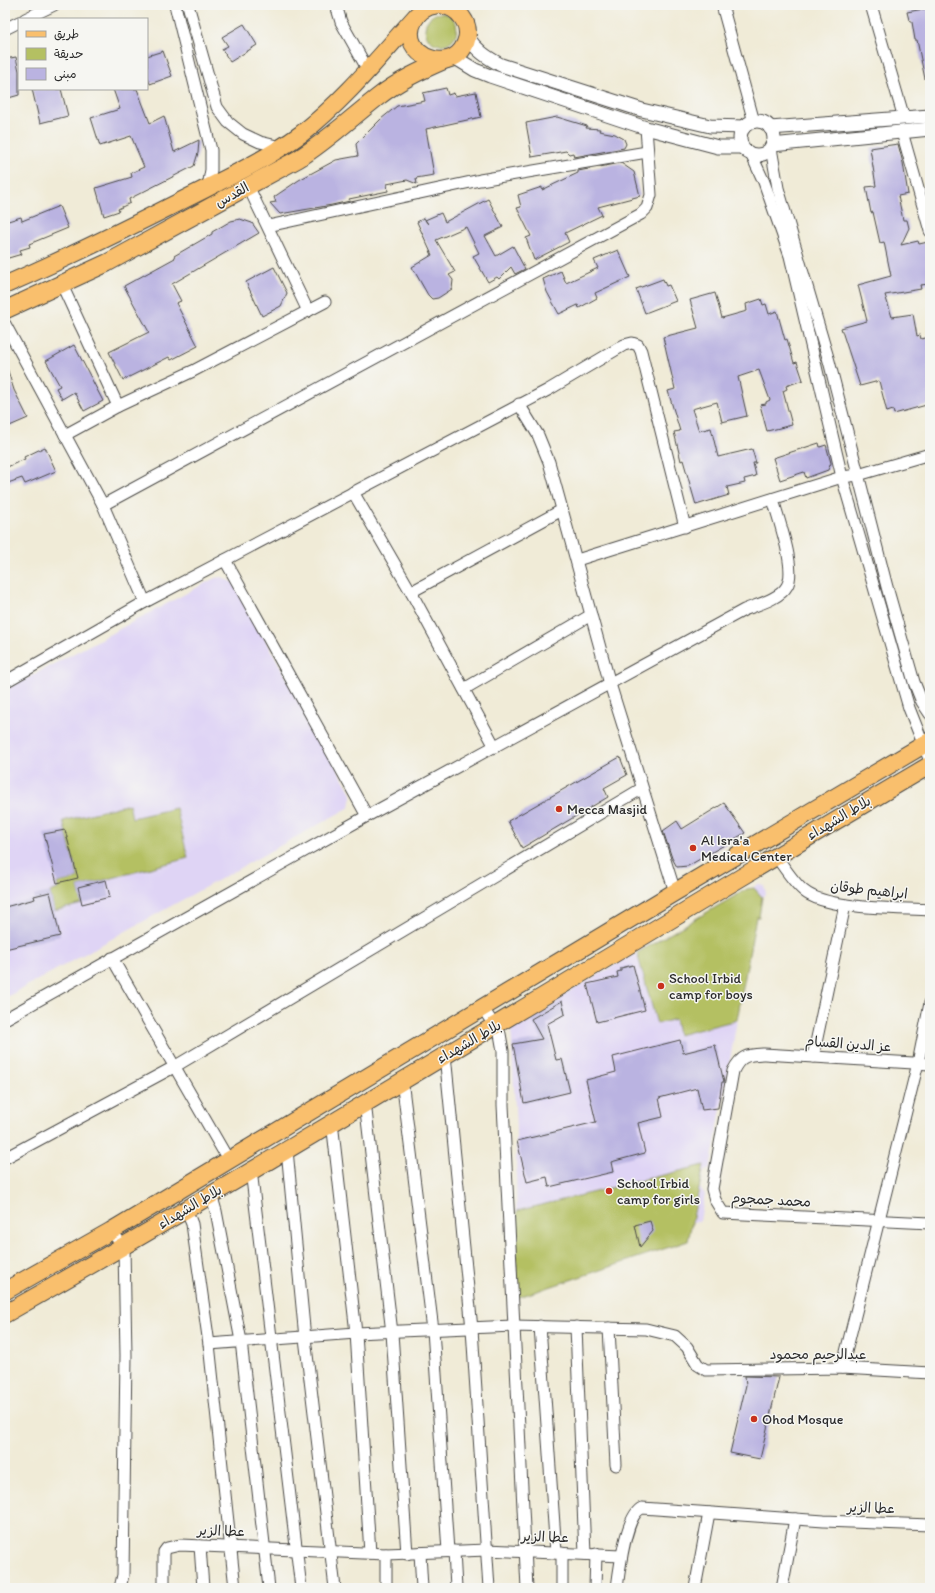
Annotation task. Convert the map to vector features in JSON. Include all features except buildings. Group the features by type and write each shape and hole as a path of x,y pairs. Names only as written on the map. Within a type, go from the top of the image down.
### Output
{"main road":[{"path":"426,9 412,24 411,34 413,43 418,52 426,58 436,60 450,58 460,51 467,36 467,30 464,11 442,5"},
{"name":"القدس","path":"5,285 64,260 208,187 281,147 318,120 426,9"},
{"name":"القدس","path":"5,310 107,263 313,150 393,86 416,73 450,58"},
{"path":"5,1291 111,1232 482,1007 927,743"},
{"name":"بلاط الشهداء","path":"5,1314 124,1247 930,765"}],"street":[{"path":"27,18 54,5"},
{"path":"175,5 211,150 211,170 208,187"},
{"path":"188,5 217,107 228,122 243,134 260,142 281,147"},
{"path":"336,5 341,22 368,70"},
{"path":"871,5 904,118"},
{"path":"724,6 749,124 740,137 764,182 790,256 842,477 909,708 927,743 930,761"},
{"path":"5,29 18,22"},
{"path":"450,58 490,76 646,128 718,147 762,154 771,146 774,139 770,128 765,124 705,125 592,96 501,65 487,58 476,49 467,36"},
{"path":"770,128 930,116"},
{"path":"103,505 636,217 647,208 651,195 646,128"},
{"path":"771,146 930,129"},
{"path":"902,132 930,231"},
{"path":"771,146 778,188 829,361 914,682 922,702 930,714"},
{"path":"268,226 480,180 647,152"},
{"path":"248,186 308,311"},
{"path":"62,285 118,406"},
{"path":"65,435 118,406 193,371 325,302"},
{"path":"5,324 103,505 145,602"},
{"path":"5,682 145,602 548,390 624,345 635,343 640,351 685,527"},
{"path":"519,404 538,435 549,462 610,684 641,789 674,892"},
{"path":"577,560 842,477 858,475 930,454"},
{"path":"353,492 411,592 495,747"},
{"path":"5,1020 112,958 367,816 744,610 776,596 787,587 790,576 789,562 774,499"},
{"path":"411,592 562,510"},
{"path":"225,560 367,816"},
{"path":"464,689 591,615"},
{"path":"5,1158 174,1067 641,789"},
{"name":"ابراهيم طوقان","path":"776,856 805,892 819,900 845,905 930,910"},
{"path":"813,1057 845,905"},
{"path":"112,958 229,1161"},
{"path":"842,1368 918,1063 930,1003"},
{"path":"482,1007 500,1034 503,1051 503,1105 526,1588"},
{"name":"عز الدين القسام","path":"764,1054 930,1064"},
{"name":"محمد جمجوم","path":"764,1054 748,1055 738,1061 733,1071 712,1189 718,1207 723,1213 930,1223"},
{"path":"445,1055 472,1329 488,1550 489,1588"},
{"path":"402,1080 433,1330 451,1551 456,1588"},
{"path":"365,1102 392,1333 407,1554"},
{"path":"332,1122 356,1333 370,1553"},
{"path":"287,1150 304,1338 335,1588"},
{"path":"251,1170 273,1338 298,1549 301,1588"},
{"path":"211,1194 216,1211 240,1341 269,1588"},
{"path":"186,1209 192,1224 208,1344 235,1588"},
{"path":"111,1232 124,1247 126,1355 123,1575 120,1588"},
{"path":"208,1344 356,1333 392,1333 513,1326 609,1328 616,1465"},
{"path":"540,1326 562,1588"},
{"path":"576,1327 590,1554 595,1588"},
{"name":"عبدالرحيم محمود","path":"609,1328 646,1329 675,1336 687,1347 698,1365 706,1370 842,1368 930,1373"},
{"name":"عطا الزير","path":"164,1588 164,1552 167,1548 180,1545 231,1546 386,1554 488,1550 622,1556 632,1521 638,1510 646,1508 709,1514 930,1525"},
{"path":"695,1588 709,1514"},
{"path":"782,1588 795,1519"},
{"path":"200,1546 203,1588"},
{"path":"420,1553 422,1588"},
{"path":"386,1554 386,1588"},
{"path":"617,1588 622,1556"}],"shaded area":[{"path":"222,577 234,583 352,795 350,807 5,998 5,690 215,578"},
{"path":"757,884 764,886 766,893 762,897 759,917 756,917 710,1169 704,1171 700,1188 705,1194 700,1221 692,1222 688,1241 517,1298 516,1127 511,1025 747,889 752,889"}],"green space":[{"path":"438,13 444,13 453,17 457,29 453,41 444,45 438,45 429,41 425,32 425,26 429,17"},
{"path":"129,804 132,818 176,808 188,858 78,887 82,904 54,911 50,892 58,889 57,883 78,878 63,821"},
{"path":"754,888 762,897 759,917 756,917 737,1020 678,1035 675,1019 657,1024 637,953 747,889"},
{"path":"704,1165 688,1241 516,1298 517,1211"}],"place":[{"name":"Mecca Masjid","path":"559,809"},
{"name":"Al Isra'a Medical Center","path":"693,848"},
{"name":"School Irbid camp for boys","path":"661,986"},
{"name":"School Irbid camp for girls","path":"609,1191"},
{"name":"Ohod Mosque","path":"754,1419"}]}
